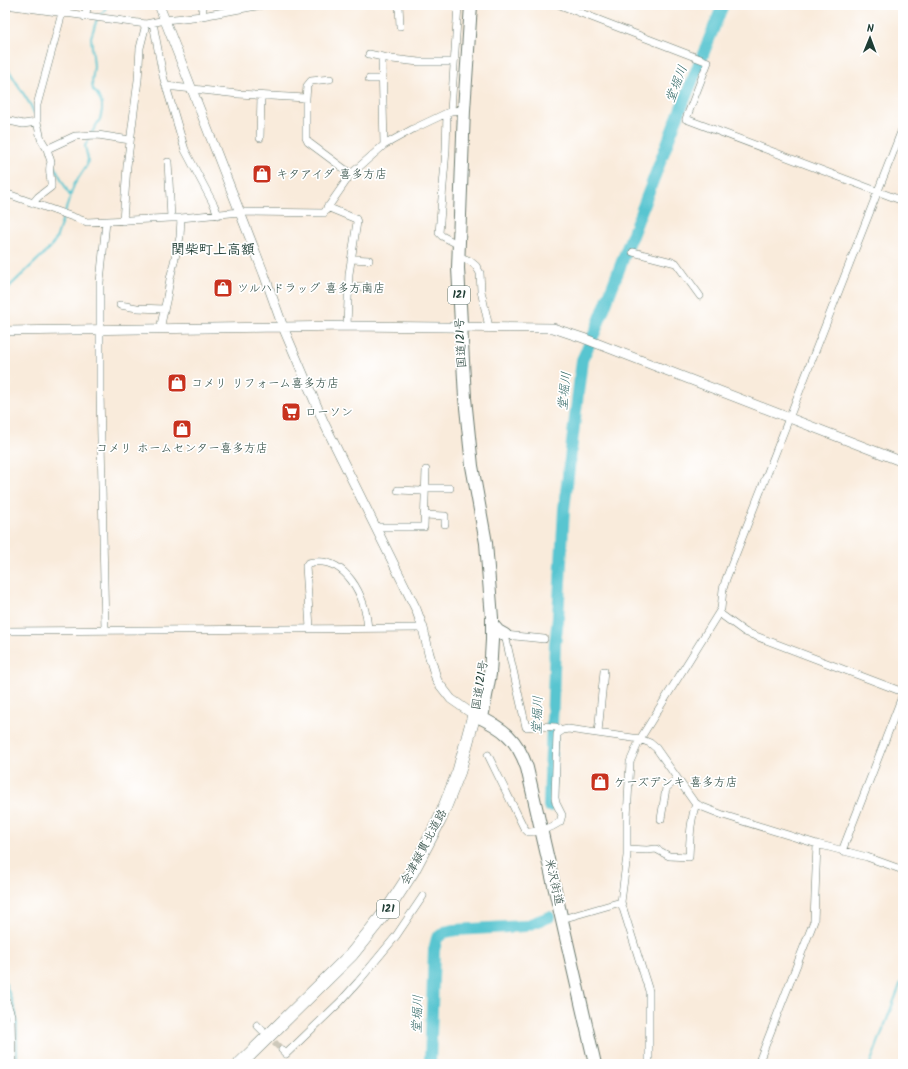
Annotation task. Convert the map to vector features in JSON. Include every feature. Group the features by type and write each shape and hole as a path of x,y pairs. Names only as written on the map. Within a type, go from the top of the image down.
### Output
{"highway":[{"name":"国道121号","path":"471,5 464,110 459,250 460,327 464,398 472,466 486,543 492,624 490,674 478,716"},
{"name":"国道121号","path":"478,716 479,695 483,671 489,583"},
{"path":"492,624 498,631 505,635"},
{"path":"492,640 495,637 505,635"},
{"name":"米沢街道","path":"478,716 493,724 511,738 522,753 542,830 595,1064"},
{"name":"会津縦貫北道路","path":"240,1064 352,954 388,909 412,872 440,819 459,771 478,716"},
{"name":"会津縦貫北道路","path":"251,1064 341,977 371,943 397,909 418,877 447,822 466,773 478,716"}],"street":[{"path":"6,5 85,17 149,23 202,16 262,5"},
{"path":"85,17 88,5"},
{"path":"160,5 283,327 324,423 416,609 423,628 437,681 451,699 478,716"},
{"path":"202,16 203,5"},
{"path":"399,5 400,26"},
{"path":"458,5 439,233 476,266 480,273 481,291 489,327"},
{"path":"560,5 708,62 686,119 903,201"},
{"path":"33,202 51,187 52,182 49,166 51,162 37,122 37,105 62,13"},
{"path":"149,23 185,150 218,215"},
{"path":"124,220 124,196 138,80 140,48 149,23"},
{"path":"369,54 392,59 419,62 454,62"},
{"path":"382,61 384,145"},
{"path":"330,79 311,81 307,86 306,138 308,142 351,174"},
{"path":"369,79 382,79"},
{"path":"166,86 261,96 306,98"},
{"path":"260,138 261,96"},
{"path":"5,193 87,222 181,218 240,212 320,214 324,213 351,174 384,145 449,112 464,110"},
{"path":"5,120 23,124 37,122"},
{"path":"649,1064 649,991 621,902 627,849 630,762 640,739 720,613 723,589 726,579 903,127"},
{"path":"47,149 75,136 98,135 130,140"},
{"path":"168,162 171,218"},
{"path":"327,207 356,219 357,222 348,286 347,326"},
{"path":"160,329 180,237 181,218"},
{"path":"105,630 100,392 100,268 107,227 106,222"},
{"path":"633,252 676,263 700,296"},
{"path":"351,259 369,260"},
{"path":"348,286 368,287"},
{"path":"120,305 137,308 164,309"},
{"path":"5,331 347,326 553,328 583,338 903,462"},
{"path":"375,527 424,527 426,470"},
{"path":"398,490 450,488"},
{"path":"424,515 445,516 445,524"},
{"path":"310,628 306,566 311,562 334,564 350,578 364,602 368,628"},
{"path":"720,613 744,632 903,693 842,851"},
{"path":"5,631 423,628"},
{"path":"544,639 505,635 526,727 536,726 568,729 640,739 650,743 656,748 696,803 723,815 817,844 867,857 903,870"},
{"path":"598,733 604,672"},
{"path":"488,755 525,829 531,832 555,825 560,822 562,815 554,798 557,734 555,728"},
{"path":"661,819 666,788 677,778"},
{"path":"627,849 656,849 669,856 689,857 690,828 692,813 696,803"},
{"path":"758,1064 814,921 817,844"},
{"path":"282,1050 286,1054 340,1002 396,936 424,896"},
{"path":"562,920 621,902"},
{"path":"5,998 11,1021 12,1064"}],"waterway":[{"path":"100,16 107,5"},
{"name":"堂堀川","path":"549,806 555,644 558,618 564,509 582,360 595,332 675,123 723,5"},
{"path":"5,17 5,23"},
{"path":"91,134 100,119 102,110 102,104 97,94 93,90 92,83 94,66 91,37 97,19"},
{"path":"5,64 34,113"},
{"path":"5,293 11,285 50,248 56,239 74,185 87,165 88,159 85,146 89,138"},
{"path":"53,163 70,196"},
{"name":"堂堀川","path":"430,1064 434,950 437,938 445,932 455,930 525,926 549,917"},
{"path":"870,1064 903,977"},
{"path":"5,982 16,1013 17,1064"}],"tunnel":[{"path":"267,1035 282,1050"}],"place":[{"name":"キタアイダ 喜多方店","path":"262,174"},
{"name":"ツルハドラッグ 喜多方南店","path":"223,288"},
{"name":"コメリ リフォーム喜多方店","path":"177,383"},
{"name":"ローソン","path":"291,412"},
{"name":"コメリ ホームセンター喜多方店","path":"182,429"},
{"name":"ケーズデンキ 喜多方店","path":"600,782"}],"district":[{"name":"関柴町上高額","path":"213,250"}]}
